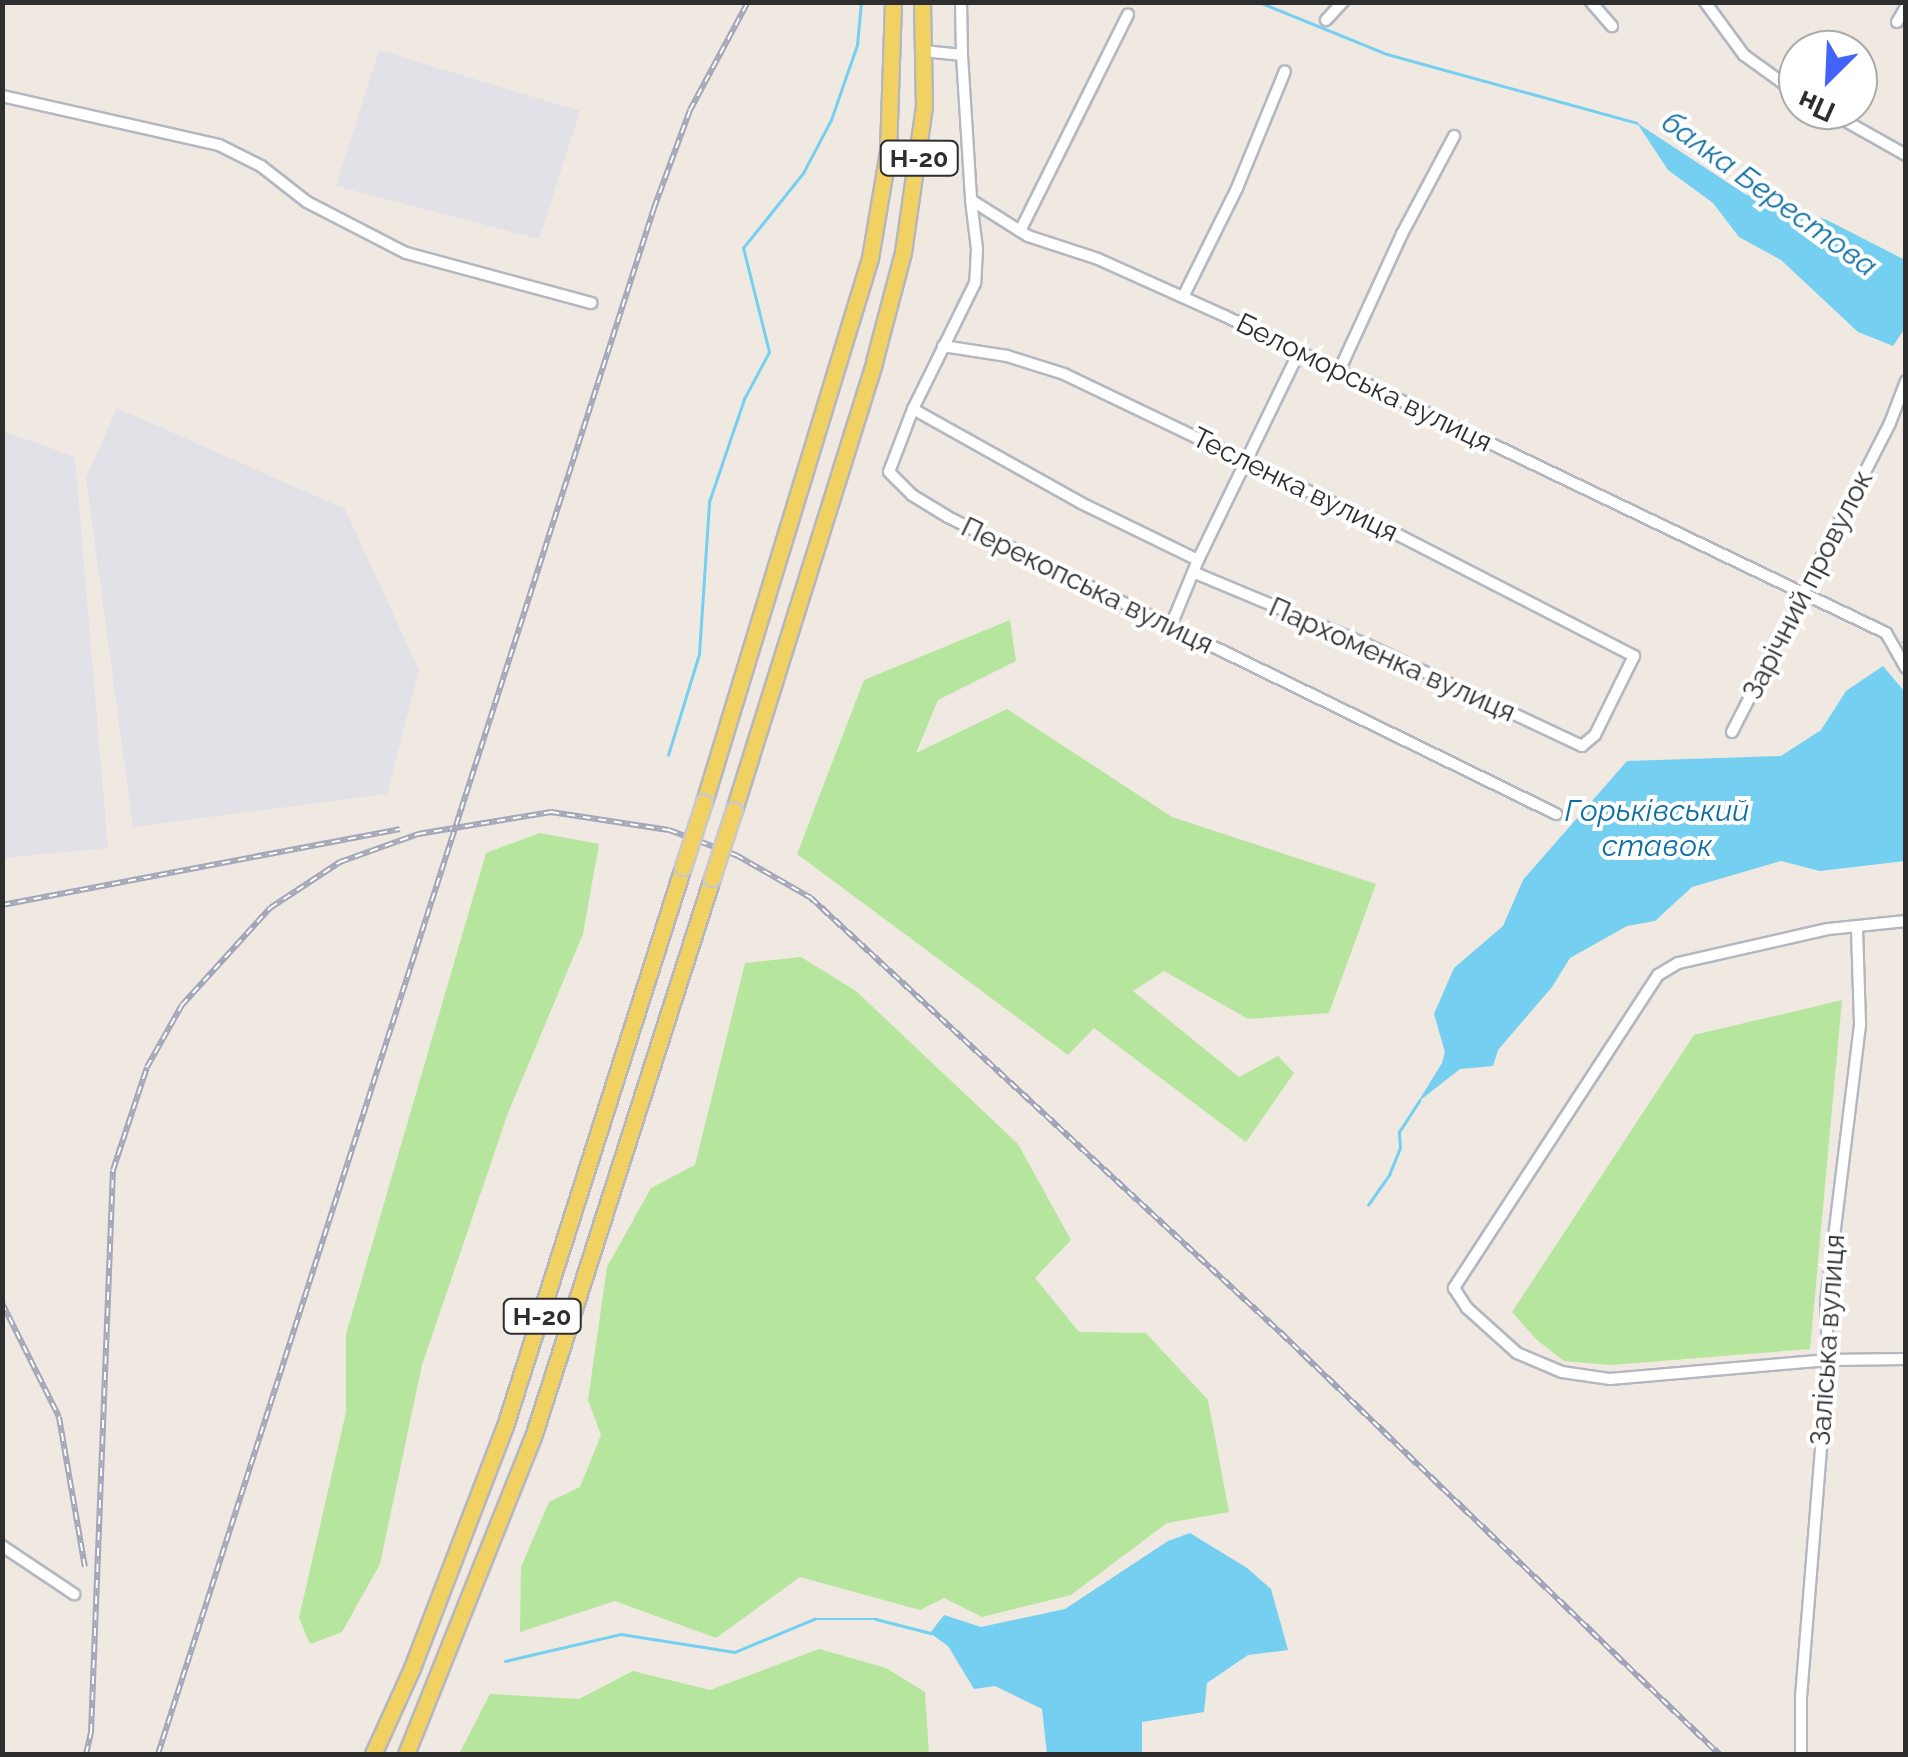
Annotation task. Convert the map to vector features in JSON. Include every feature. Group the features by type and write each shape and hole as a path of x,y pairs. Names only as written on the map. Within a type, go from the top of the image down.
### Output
{"main road":[{"name":"Н-20","path":"373,1754 438,1604 510,1411 842,362 857,310 888,152 893,2"},
{"name":"Н-20","path":"406,1754 532,1437 874,362 920,156 922,2"},
{"path":"888,152 920,156"}],"street":[{"path":"961,2 971,200"},
{"path":"1326,20 1343,2"},
{"path":"1592,2 1612,26"},
{"path":"1705,2 1744,54 1778,79"},
{"path":"1897,22 1906,7"},
{"path":"1020,231 1128,14"},
{"path":"924,50 962,55"},
{"path":"1183,297 1236,188 1285,72"},
{"path":"2,96 219,145 261,166 307,202 406,253 591,304"},
{"path":"1862,130 1906,155"},
{"path":"1339,371 1402,234 1454,136"},
{"name":"Беломорська вулиця","path":"971,200 1020,231 1098,259 1183,297 1886,633 1906,668"},
{"name":"Перекопська вулиця","path":"971,200 977,249 976,283 913,409 889,472 912,495 1170,628 1556,814"},
{"name":"Тесленка вулиця","path":"943,346 1007,356 1064,374 1245,460 1634,656 1589,744"},
{"path":"1170,628 1198,560 1299,352"},
{"name":"Зарічний провулок","path":"1732,732 1890,423 1906,381"},
{"path":"913,409 1081,503 1198,560"},
{"name":"Пархоменка вулиця","path":"1194,573 1365,644 1568,740 1589,744"},
{"path":"1906,920 1828,928 1678,963 1658,975 1454,1288 1467,1308 1517,1353 1562,1372 1610,1378 1828,1360 1906,1359"},
{"name":"Заліська вулиця","path":"1801,1754 1801,1697 1828,1360 1826,1302 1860,1024 1857,927"},
{"path":"2,1546 74,1594"}],"shaded area":[{"path":"379,50 580,111 539,239 336,186"},
{"path":"117,408 345,509 419,670 387,794 133,827 86,478"},
{"path":"3,431 75,457 108,848 3,858"}],"green space":[{"path":"1010,620 1016,661 938,700 916,753 1007,709 1172,817 1376,884 1329,1013 1248,1019 1164,971 1133,991 1239,1077 1278,1056 1294,1073 1246,1142 1094,1028 1068,1055 797,854 864,680"},
{"path":"540,833 599,844 583,934 508,1113 422,1365 380,1564 342,1632 310,1644 299,1618 346,1412 346,1334 486,853"},
{"path":"801,957 856,991 1018,1144 1071,1240 1035,1278 1079,1332 1146,1333 1208,1400 1229,1512 1167,1523 1071,1595 982,1617 944,1598 920,1610 800,1577 716,1638 615,1601 520,1632 521,1567 549,1502 580,1487 601,1435 588,1400 607,1267 651,1188 695,1165 745,963"},
{"path":"1842,1000 1810,1349 1611,1365 1564,1361 1537,1340 1512,1312 1694,1035"},
{"path":"819,1649 886,1668 925,1692 929,1754 459,1754 490,1694 579,1699 633,1671 710,1690"}],"water":[{"path":"1637,123 1745,194 1827,220 1905,260 1905,328 1893,346 1858,332 1781,260 1739,237 1713,203 1668,170"},
{"name":"Горьківський ставок","path":"1883,666 1905,692 1905,861 1820,871 1781,861 1692,887 1655,921 1627,926 1570,958 1552,987 1498,1050 1493,1066 1460,1069 1418,1102 1445,1052 1434,1014 1454,968 1503,926 1523,880 1627,761 1781,756 1821,730 1846,691"},
{"path":"1190,1533 1247,1568 1271,1589 1288,1650 1248,1655 1207,1683 1204,1712 1142,1722 1142,1754 1047,1754 1042,1709 995,1686 974,1689 948,1646 930,1633 944,1615 981,1627 1065,1609 1168,1541"}],"waterway":[{"name":"балка Берестова","path":"668,755 699,654 709,502 744,399 769,352 743,248 803,173 831,120 857,45 861,2"},
{"name":"балка Берестова","path":"1259,2 1387,54 1637,123"},
{"path":"1368,1205 1389,1175 1400,1148 1399,1132 1419,1101"},
{"path":"505,1661 621,1634 735,1652 814,1619 876,1619 931,1633"}],"railway":[{"path":"158,1754 654,208 690,110 748,2"},
{"path":"86,1754 91,1732 113,1170 147,1067 182,1005 270,908 340,862 418,834 551,812 669,830 736,855 811,898 1281,1333 1719,1754"},
{"path":"2,905 400,829"},
{"path":"2,1303 59,1417 85,1567"}]}
